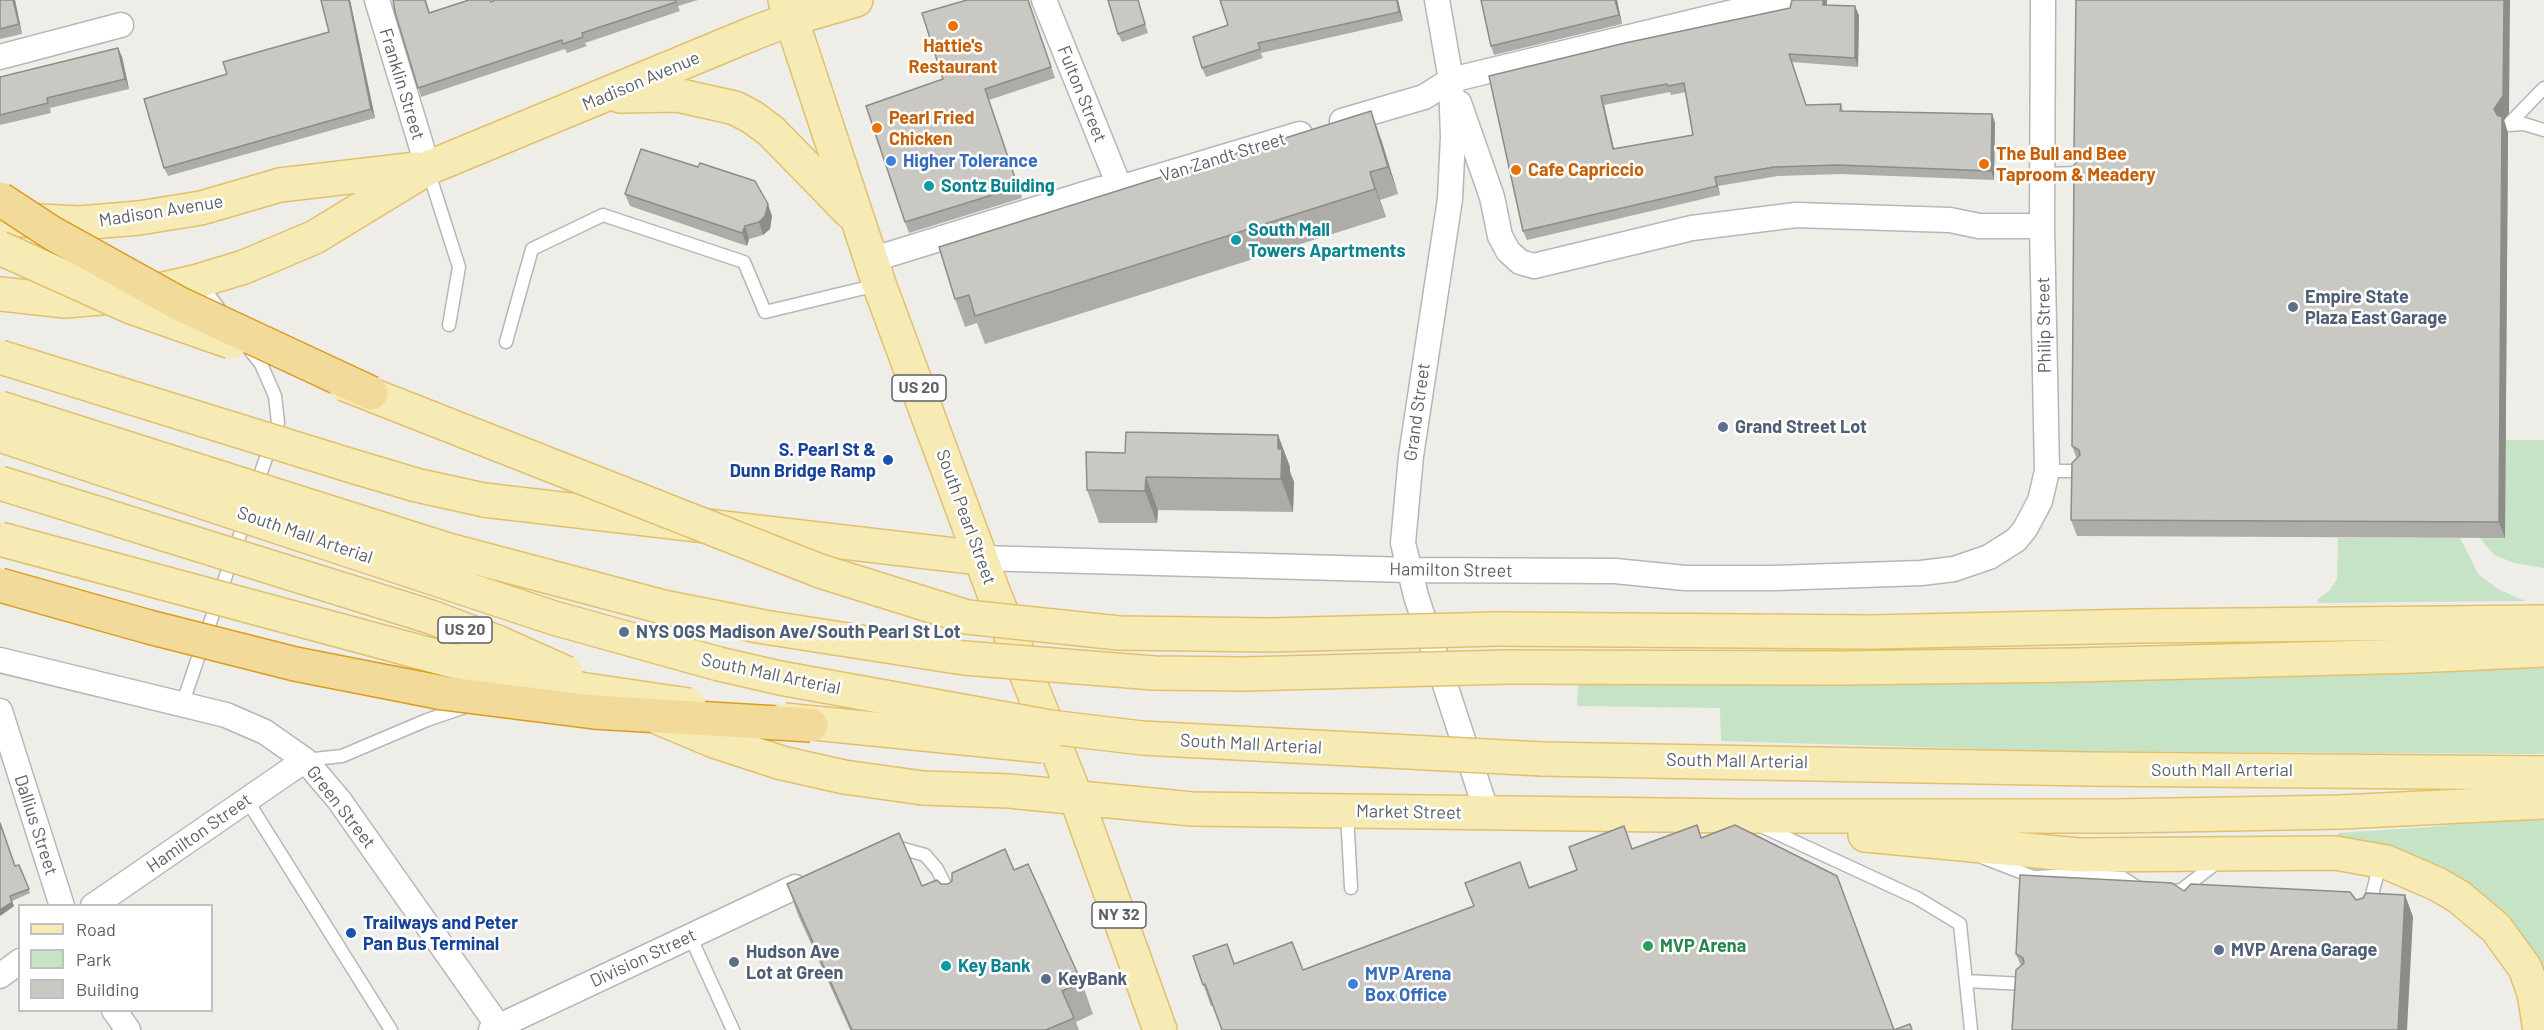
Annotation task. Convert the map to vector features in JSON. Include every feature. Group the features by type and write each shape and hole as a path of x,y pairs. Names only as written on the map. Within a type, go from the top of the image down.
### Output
{"highway":[{"path":"0,199 52,233 178,303 371,393"},
{"path":"0,585 273,658 443,693 594,712 811,725"}],"main road":[{"name":"Madison Avenue","path":"0,294 65,301 137,295 198,282 244,267 315,237 428,168 603,97 788,9 856,0"},
{"name":"South Pearl Street","path":"788,9 875,272 980,558 1077,800 1160,1030"},
{"path":"603,97 677,95 735,108 771,131 856,217"},
{"name":"Madison Avenue","path":"0,219 80,223 139,218 201,208 280,185 428,168"},
{"path":"0,248 131,307 371,393 820,571 967,617 1119,633 1271,635 1496,629 1872,632 2138,626 2544,622"},
{"path":"0,357 416,485 484,500 980,558"},
{"name":"South Mall Arterial","path":"0,408 448,550 663,607 775,629 964,658 1154,673 1245,674 1506,667 1839,668 2074,665 2415,656 2544,650"},
{"name":"South Mall Arterial","path":"0,435 554,618 719,664 780,678 1050,728 1130,737 1542,759 2078,769 2544,773"},
{"name":"US 20","path":"0,483 431,617 542,661 627,705 714,741 782,762 844,777 923,788 1010,791 1077,800"},
{"path":"0,539 465,664 586,690 811,725 1121,752 1236,759 1347,763 1542,759"},
{"name":"Market Street","path":"1077,800 1192,809 1742,816"},
{"path":"1742,816 2128,816 2353,812 2544,802"},
{"path":"1742,816 1822,829 1941,843 2079,855 2335,853 2381,861 2412,871 2437,884 2459,897 2496,928 2525,968 2534,993 2540,1030"}],"street":[{"name":"Franklin Street","path":"377,0 428,168"},
{"name":"Fulton Street","path":"1044,0 1120,188"},
{"name":"Grand Street","path":"1437,0 1451,80 1453,137 1450,199 1411,456 1403,543 1409,570 1487,813"},
{"name":"Van Zandt Street","path":"875,272 1101,189 1120,188 1424,97 1451,80 1783,0"},
{"name":"Philip Street","path":"1921,573 1970,564 1989,557 2016,540 2025,530 2040,501 2047,471 2042,226 2043,0"},
{"path":"0,57 121,25"},
{"path":"1451,80 1492,197 1500,236 1508,251 1520,262 1534,266 1692,228 1796,215 1959,222 1979,226 2042,226"},
{"name":"Hamilton Street","path":"980,558 1409,570 1615,571 1708,578 1921,573"},
{"name":"Green Street","path":"0,660 226,715 265,732 305,760 339,800 497,1029"},
{"name":"Dallius Street","path":"0,711 5,742 61,904"},
{"name":"Hamilton Street","path":"96,904 305,760"},
{"name":"Division Street","path":"497,1029 800,885"},
{"path":"0,976 18,962"},
{"path":"115,1012 128,1030"}],"lane":[{"path":"2544,88 2508,125 2524,124 2544,130"},
{"path":"428,168 459,267 449,325"},
{"path":"2042,174 2080,173"},
{"path":"506,342 532,249 603,215 744,262 765,312 875,272"},
{"path":"182,705 278,423 275,396 261,364 198,282"},
{"path":"2047,471 2078,471"},
{"path":"305,760 342,756 427,720 475,703"},
{"path":"247,800 391,1030"},
{"path":"1347,812 1351,888"},
{"path":"1742,816 1917,898 1960,924 1971,1030"},
{"path":"1941,843 2064,888"},
{"path":"878,853 900,848 925,855 937,869 957,908"},
{"path":"2122,894 2140,889 2183,894 2228,854"},
{"path":"2366,914 2381,861"},
{"path":"2035,877 2073,875 2123,878 2140,889"},
{"path":"690,936 734,1030"},
{"path":"1966,981 2024,984"}],"green space":[{"path":"2506,440 2544,440 2544,568 2514,563 2494,555 2480,538 2505,538"},
{"path":"2338,538 2460,538 2478,574 2498,589 2525,601 2318,603 2317,600 2330,590 2337,579"},
{"path":"2544,665 2544,754 2048,751 1721,741 1720,708 1577,706 1578,683"},
{"path":"2544,815 2544,987 2521,941 2338,842 2338,833 2430,827"}],"building":[{"path":"0,0 13,0 19,24 0,29"},
{"path":"321,0 349,0 371,109 164,168 144,99 227,74 223,62 329,32"},
{"path":"393,0 425,0 429,13 469,0 490,0 491,2 495,0 676,0 676,2 582,33 583,37 563,44 562,40 418,88"},
{"path":"967,0 1028,0 1051,67 985,89 1018,187 905,222 866,106 943,79 922,13"},
{"path":"1108,0 1138,0 1145,24 1118,34"},
{"path":"1220,0 1397,0 1399,12 1258,43 1260,49 1202,68 1193,37 1228,25"},
{"path":"1481,0 1615,0 1619,15 1491,46"},
{"path":"1792,0 1823,0 1823,5 1855,6 1855,58 1789,54 1806,105 1841,104 1840,111 1992,114 1991,171 1838,165 1774,167 1715,177 1717,186 1523,231 1489,76 1625,43 1790,8","holes":["1684,83 1693,135 1613,149 1601,96"]},
{"name":"Empire State Plaza East Garage","path":"2076,0 2504,0 2503,96 2494,109 2497,115 2502,117 2499,522 2071,520 2072,463 2080,455 2079,450 2072,446 2074,165 2082,157 2081,152 2074,148"},
{"path":"118,48 125,79 47,98 48,103 0,115 0,77"},
{"path":"1371,111 1388,167 1370,172 1375,189 975,316 969,295 955,299 939,247"},
{"path":"641,149 698,167 700,163 755,181 768,204 765,216 759,222 745,226 742,233 625,194"},
{"path":"1126,432 1278,435 1278,449 1282,449 1281,479 1146,477 1145,491 1087,490 1086,452 1125,453"},
{"path":"0,823 15,866 19,865 29,889 10,896 12,902 0,910"},
{"name":"MVP Arena","path":"1697,825 1701,838 1735,825 1837,876 1894,1030 1222,1030 1193,956 1227,944 1234,964 1292,942 1303,970 1474,906 1465,883 1520,862 1529,888 1577,870 1569,847 1624,826 1632,849"},
{"name":"Key Bank","path":"899,833 922,886 937,880 941,884 948,884 952,881 952,873 1005,849 1014,870 1028,864 1082,983 1062,991 1074,1018 1046,1030 852,1030 787,884"},
{"name":"MVP Arena Garage","path":"2020,875 2172,883 2184,891 2191,884 2350,892 2356,900 2363,898 2366,893 2405,895 2398,1030 2012,1030 2016,970 2024,963 2023,958 2016,954"},
{"path":"1910,1024 1912,1030 1894,1030"}],"place":[{"name":"Hattie's Restaurant","path":"953,26"},
{"name":"Pearl Fried Chicken","path":"877,128"},
{"name":"Higher Tolerance","path":"891,161"},
{"name":"The Bull and Bee Taproom & Meadery","path":"1984,164"},
{"name":"Cafe Capriccio","path":"1516,170"},
{"name":"Sontz Building","path":"929,186"},
{"name":"South Mall Towers Apartments","path":"1236,240"},
{"name":"Empire State Plaza East Garage","path":"2293,307"},
{"name":"Grand Street Lot","path":"1723,427"},
{"name":"S. Pearl St & Dunn Bridge Ramp","path":"888,460"},
{"name":"NYS OGS Madison Ave/South Pearl St Lot","path":"624,632"},
{"name":"Trailways and Peter Pan Bus Terminal","path":"351,933"},
{"name":"MVP Arena","path":"1648,946"},
{"name":"MVP Arena Garage","path":"2219,950"},
{"name":"Hudson Ave Lot at Green","path":"734,962"},
{"name":"Key Bank","path":"946,966"},
{"name":"KeyBank","path":"1046,979"},
{"name":"MVP Arena Box Office","path":"1353,984"}]}
